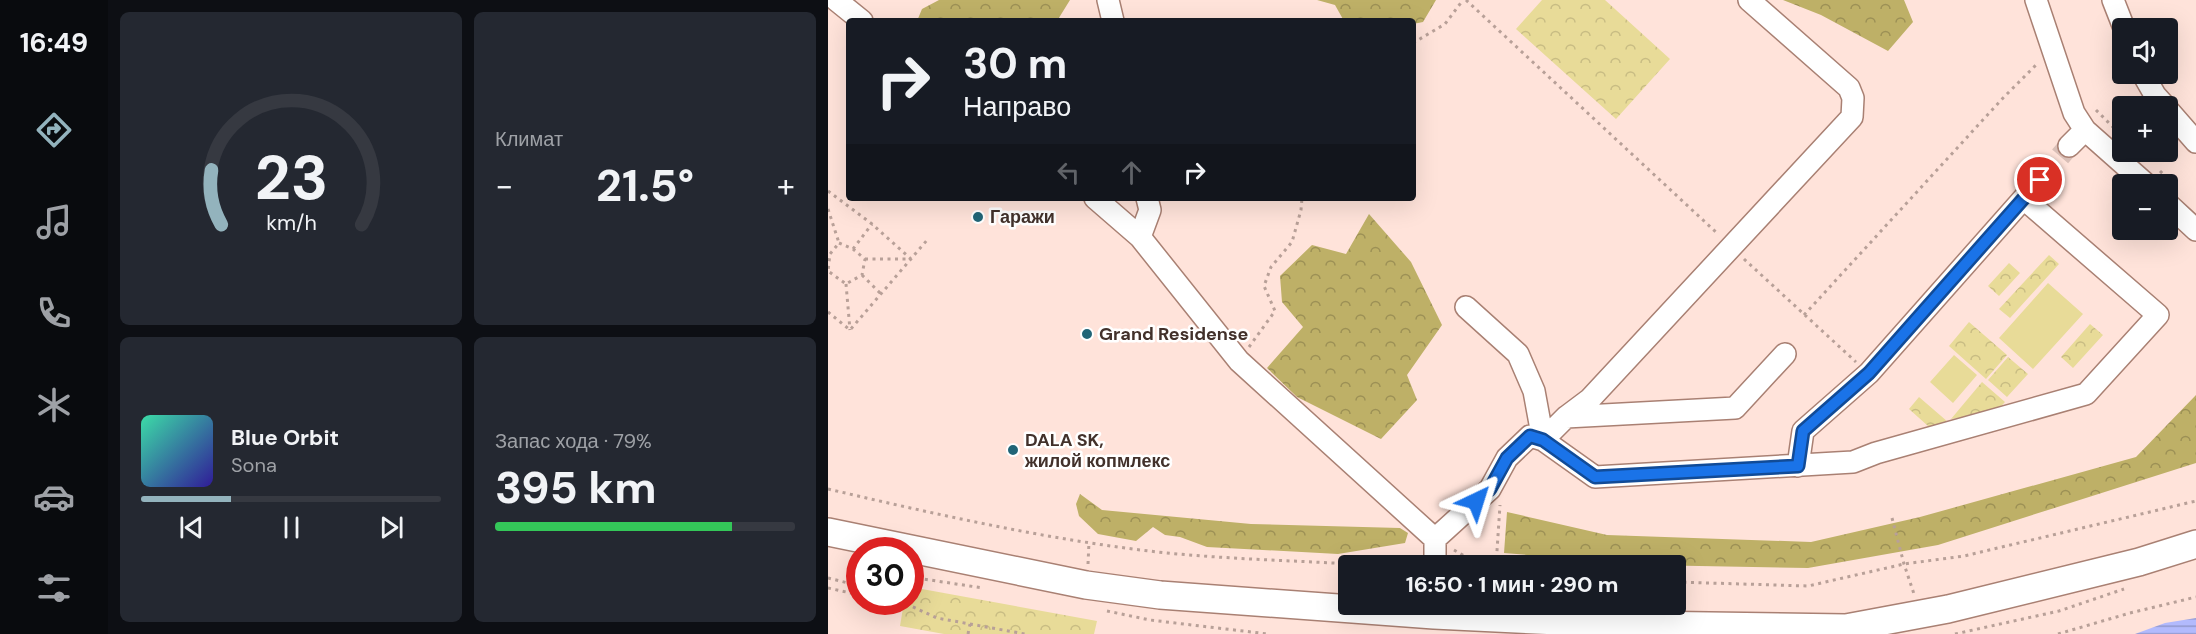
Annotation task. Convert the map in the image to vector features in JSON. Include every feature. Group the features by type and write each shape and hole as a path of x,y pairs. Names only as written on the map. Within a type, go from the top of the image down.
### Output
{"main road":[{"path":"828,532 1086,585 1160,595 1338,605"},
{"path":"1503,615 1640,625 1846,628 1921,614 2139,562 2196,544"}],"street":[{"path":"836,0 858,18"},
{"path":"1108,0 1112,18"},
{"path":"1543,440 1566,417 1590,399 1852,117 1853,98 1850,88 1749,0"},
{"path":"2036,0 2079,122 2148,174"},
{"path":"2112,0 2120,18"},
{"path":"2069,146 2079,122"},
{"path":"2178,122 2196,142"},
{"path":"1798,466 1803,431 1869,373 2040,180"},
{"path":"1434,539 1490,489 1507,458 1530,436 1543,440 1595,477 1853,462 1876,453 2086,394 2158,315 2024,199"},
{"path":"1098,201 1140,237 1239,361 1434,539 1435,555"},
{"path":"1140,237 1150,210 1148,201"},
{"path":"2178,203 2196,230"},
{"path":"1466,307 1518,354 1534,391 1543,440"},
{"path":"1566,417 1735,408 1785,354"}],"path":[{"path":"1416,41 1445,24 1464,0 1869,373"},
{"path":"1804,315 2003,98 2053,49"},
{"path":"828,191 872,224 911,259"},
{"path":"1239,361 1275,311 1264,286 1271,267 1292,242 1302,201"},
{"path":"828,210 839,243 853,249 865,259 911,259"},
{"path":"853,249 872,224"},
{"path":"850,330 928,239"},
{"path":"839,243 829,254 828,271 846,284 850,330"},
{"path":"862,275 865,259"},
{"path":"862,275 881,294"},
{"path":"846,284 862,275"},
{"path":"828,312 850,330"},
{"path":"828,489 1059,537 1111,545 1168,553 1338,563"},
{"path":"1686,582 1808,586 1904,564 1964,556 2196,501"},
{"path":"1892,518 1904,564 1921,614"},
{"path":"1434,539 1462,555"},
{"path":"828,578 846,582"},
{"path":"1955,634 2059,610 2133,587"},
{"path":"828,588 846,592"},
{"path":"2058,634 2196,597"},
{"path":"924,612 937,618 1025,634"},
{"path":"968,634 970,624"}],"green space":[{"path":"939,0 1070,0 1059,18 918,18 922,9"},
{"path":"1317,0 1436,0 1423,22 1416,23 1416,18 1342,18 1335,5"},
{"path":"1542,0 1605,0 1670,59 1616,119 1516,29"},
{"path":"1783,0 1904,0 1913,22 1888,51 1821,15"},
{"path":"1369,214 1411,262 1442,325 1407,375 1417,400 1381,439 1297,397 1267,368 1303,327 1282,302 1280,276 1312,245 1346,254"},
{"path":"2049,255 2059,264 2010,318 1999,309"},
{"path":"2009,263 2020,273 1999,296 1988,286"},
{"path":"2048,283 2083,314 2033,369 1999,338"},
{"path":"1969,322 2007,355 1986,379 1949,346"},
{"path":"2090,324 2103,335 2073,368 2061,357"},
{"path":"1954,355 1977,375 1953,403 1930,382"},
{"path":"2008,357 2028,374 2007,397 1988,380"},
{"path":"1982,382 2005,402 1996,412 1951,419"},
{"path":"2196,395 2196,463 1938,545 1808,568 1686,566 1686,555 1504,553 1507,512 1607,535 1811,542 1920,517 2136,457"},
{"path":"1919,397 1948,422 1937,434 1909,409"},
{"path":"1080,494 1102,510 1251,524 1400,528 1408,533 1405,543 1338,554 1207,547 1180,537 1165,535 1153,527 1136,541 1098,534 1079,516 1076,504"},
{"path":"924,589 1097,621 1094,634 944,634 900,626 902,615 924,615"}],"water":[{"path":"2196,618 2196,634 2135,634 2165,623"}],"tunnel":[{"path":"2040,180 2069,146"}],"place":[{"name":"Гаражи","path":"978,217"},
{"name":"Grand Residense","path":"1087,334"},
{"name":"DALA SK, жилой копмлекс","path":"1013,450"}],"route":[{"path":"1476,501 1490,489 1507,458 1530,436 1543,440 1595,477 1798,466 1803,431 1869,373 2040,180"}]}
